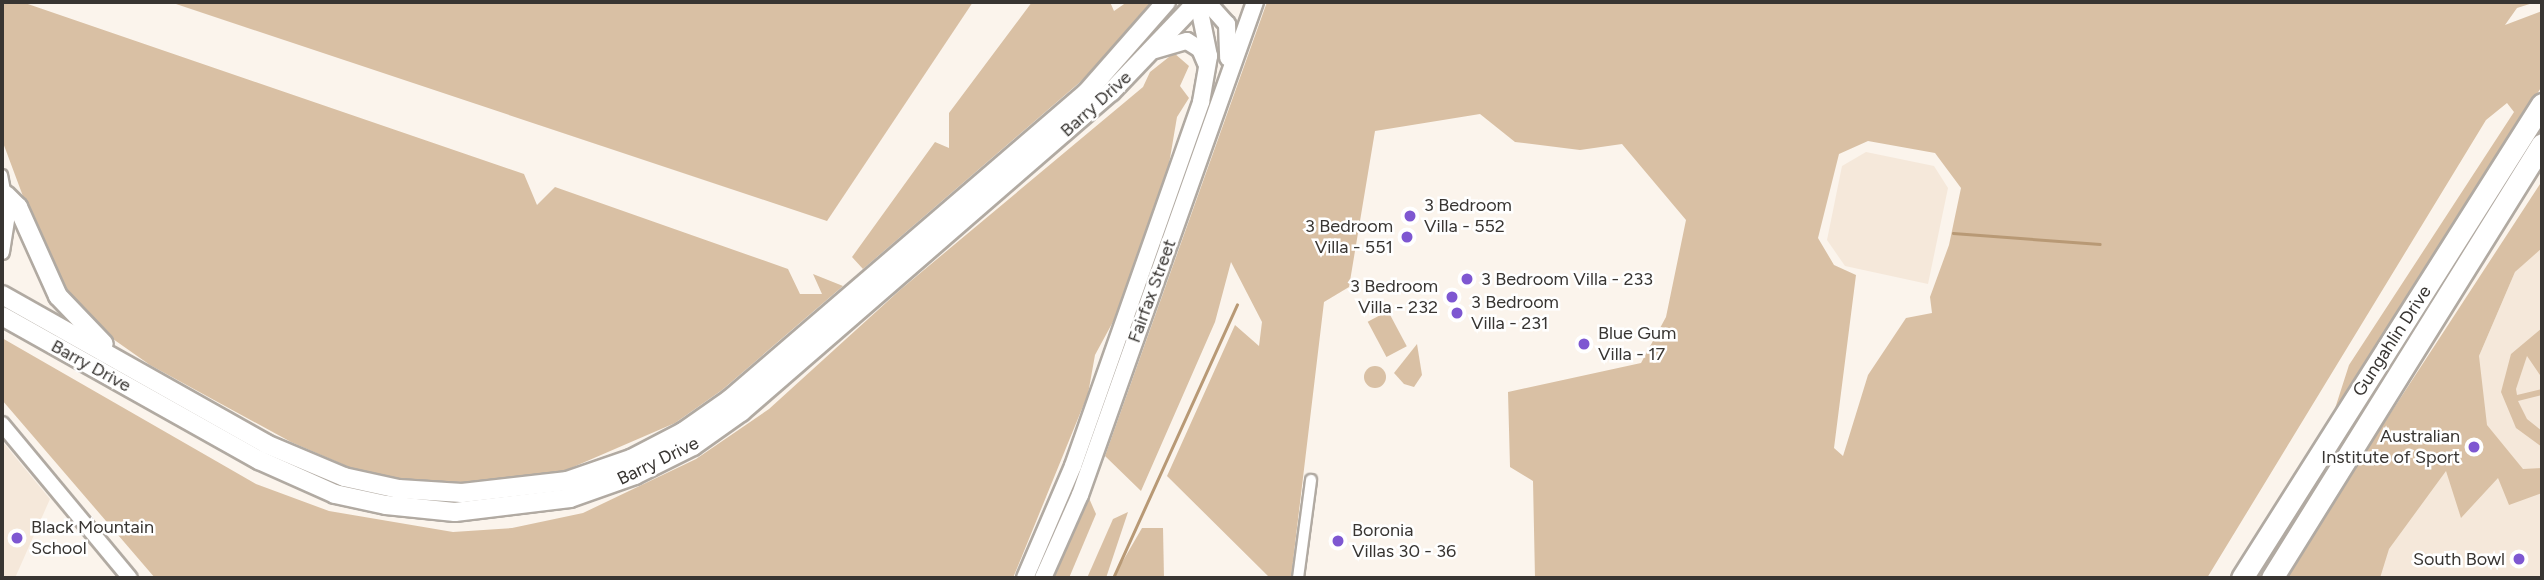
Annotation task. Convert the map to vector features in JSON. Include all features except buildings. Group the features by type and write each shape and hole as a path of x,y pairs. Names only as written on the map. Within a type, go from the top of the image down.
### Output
{"highway":[{"name":"Gungahlin Drive","path":"2242,578 2542,104"},
{"name":"Gungahlin Drive","path":"2272,578 2542,144"}],"main road":[{"name":"Barry Drive","path":"5,297 266,444 344,477 399,489 462,493 567,481 631,459 683,432 730,398 1072,106 1127,50 1166,2"},
{"path":"1127,50 1181,2"},
{"name":"Barry Drive","path":"2,317 259,460 335,494 386,505 455,512 570,498 635,475 693,446 741,412 1155,50 1198,2"},
{"name":"Fairfax Street","path":"1025,578 1077,453 1208,72 1209,50 1198,2"},
{"path":"1207,2 1220,13 1228,30 1221,95"},
{"name":"Fairfax Street","path":"1042,578 1080,495 1255,2"},
{"path":"1155,50 1191,42 1202,52 1208,72"},
{"path":"4,194 18,207 58,296 87,330 140,374"}],"street":[{"path":"2,175 2,252"},
{"path":"2,424 130,578"},
{"path":"1298,578 1311,480"}],"shaded area":[{"path":"2,2 22,2 524,174 537,205 555,187 788,269 800,294 822,294 813,274 843,286 722,390 675,423 564,471 503,481 462,482 401,479 349,467 291,442 150,365 86,320 52,274 2,140"},
{"path":"170,2 973,2 827,221"},
{"path":"1032,2 1110,2 1114,11 1127,2 1152,2 1094,70 863,269 852,257 935,142 949,148 949,113"},
{"path":"1267,2 2536,2 2517,8 2505,25 2542,11 2542,86 2331,421 2349,365 2514,112 2507,103 2486,120 2207,578 1535,578 1533,481 1510,467 1508,392 1641,363 1666,317 1686,220 1622,144 1580,150 1515,142 1480,114 1375,131 1349,287 1324,302 1291,578 1268,576 1167,476 1235,325 1259,346 1262,322 1231,262 1215,322 1141,491 1105,456","holes":["1868,141 1935,153 1961,188 1949,245 1930,297 1932,313 1906,318 1868,375 1843,456 1834,448 1856,275 1834,265 1818,238 1839,154"]},
{"path":"1174,53 1189,66 1180,86 1189,98 1177,117 1169,164 1115,318 1095,355 1088,394 1013,578 155,578 2,400 2,338 256,484 329,511 453,532 512,528 583,513 696,459 769,409 900,290 1143,87 1150,72"},
{"path":"1866,152 1934,166 1948,188 1928,284 1845,266 1827,240 1842,166"},
{"path":"2542,181 2542,248 2515,272 2479,356 2487,425 2523,469 2542,468 2542,493 2509,505 2498,478 2461,518 2446,471 2389,549 2380,578 2283,578"},
{"name":"Australian Institute of Sport","path":"2542,246 2542,578 2333,578 2479,356 2515,272"},
{"path":"1388,311 1407,346 1386,357 1368,322"},
{"path":"2542,328 2542,378 2527,356 2516,389 2517,395 2542,389 2542,395 2518,401 2527,419 2542,431 2542,447 2516,428 2501,392 2511,354"},
{"path":"1417,344 1422,375 1414,387 1404,384 1394,373"},
{"path":"1375,366 1383,369 1386,377 1383,385 1375,388 1367,385 1364,377 1367,369"},
{"name":"Black Mountain School","path":"2,441 50,499 15,578 2,578"},
{"path":"1088,496 1096,514 1069,578 1052,578"},
{"path":"1128,512 1106,578 1087,578 1113,519"},
{"path":"1142,528 1163,528 1164,578 1113,578"}],"waterway":[{"path":"1953,233 2100,244"},
{"path":"1113,578 1237,305"}],"place":[{"name":"3 Bedroom Villa - 552","path":"1410,216"},
{"name":"3 Bedroom Villa - 551","path":"1407,237"},
{"name":"3 Bedroom Villa - 233","path":"1467,279"},
{"name":"3 Bedroom Villa - 232","path":"1452,297"},
{"name":"3 Bedroom Villa - 231","path":"1457,313"},
{"name":"Blue Gum Villa - 17","path":"1584,344"},
{"name":"Australian Institute of Sport","path":"2474,447"},
{"name":"Black Mountain School","path":"17,538"},
{"name":"Boronia Villas 30 - 36","path":"1338,541"},
{"name":"South Bowl","path":"2519,559"}]}
